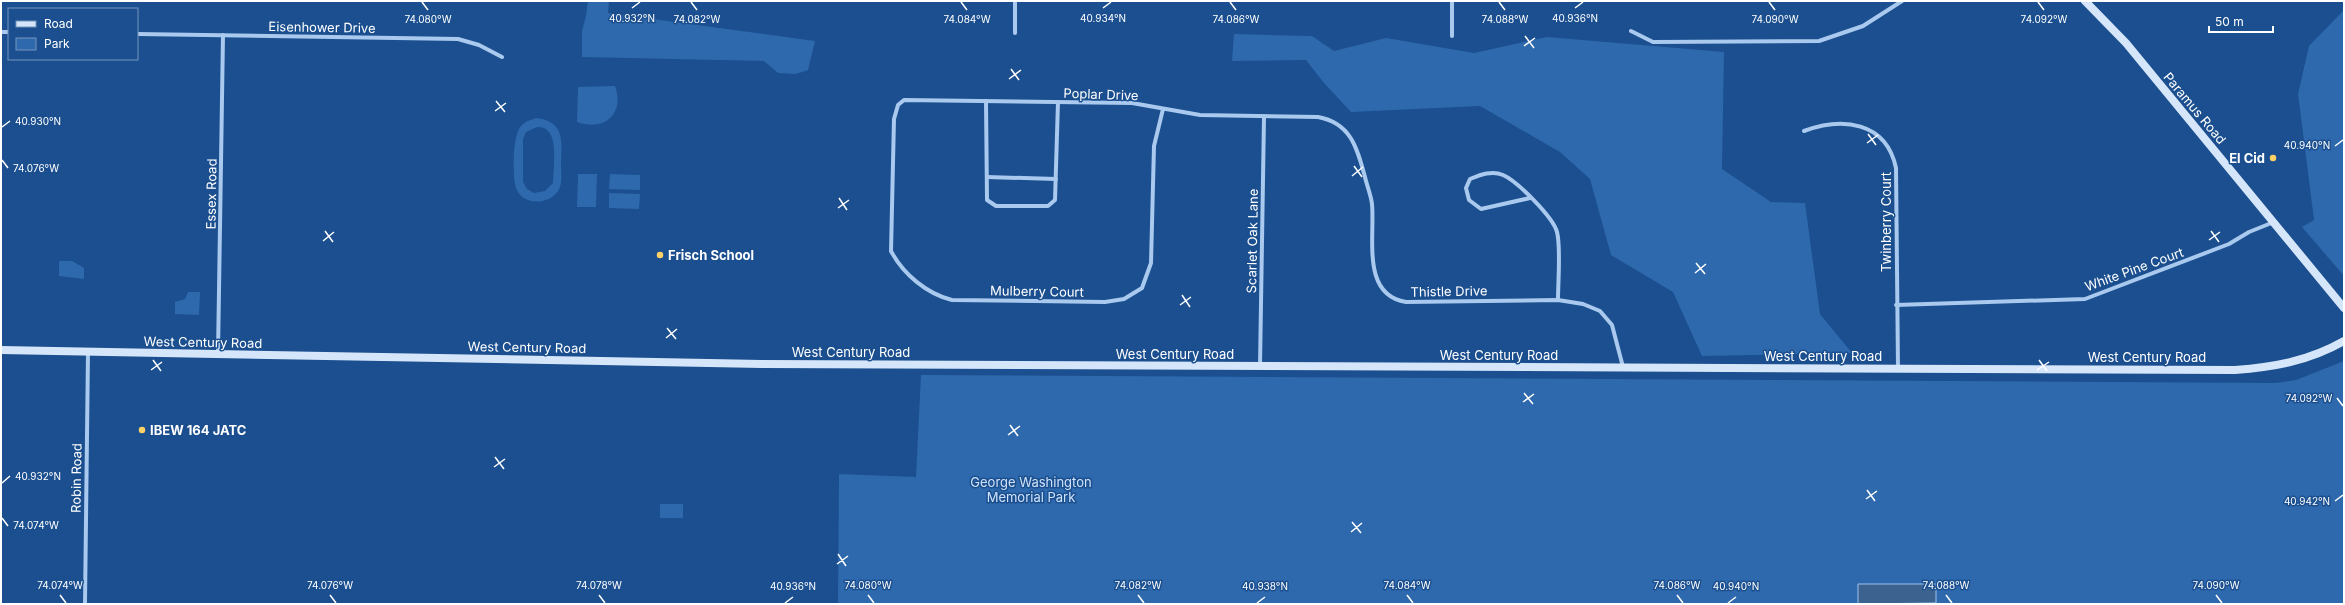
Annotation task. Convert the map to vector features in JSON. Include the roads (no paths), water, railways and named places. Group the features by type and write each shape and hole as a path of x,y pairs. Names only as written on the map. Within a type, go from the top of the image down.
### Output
{"main road":[{"name":"Paramus Road","path":"2085,1 2126,43 2344,308"},
{"name":"West Century Road","path":"1,350 767,364 2234,370 2285,364 2305,359 2344,341"}],"street":[{"path":"1015,1 1015,33"},
{"path":"1452,1 1452,36"},
{"path":"1631,31 1653,42 1819,41 1863,26 1902,1"},
{"name":"Eisenhower Drive","path":"138,34 458,39 479,45 502,57"},
{"name":"Essex Road","path":"218,354 223,35"},
{"name":"Poplar Drive","path":"894,126 895,111 904,100 1132,103 1200,115 1264,117 1304,116 1330,119 1344,129 1358,150"},
{"path":"986,101 987,200 996,206 1048,206 1055,200 1058,102"},
{"name":"Mulberry Court","path":"894,126 891,251 903,270 934,293 952,300 1105,302 1132,295 1142,288 1148,275 1151,263 1154,146 1163,109"},
{"name":"Scarlet Oak Lane","path":"1260,366 1264,117"},
{"name":"Twinberry Court","path":"1804,131 1820,125 1856,125 1876,133 1890,149 1896,168 1896,305 1898,369"},
{"name":"Thistle Drive","path":"1358,150 1372,202 1374,262 1377,279 1384,292 1393,300 1406,302 1558,300 1593,307 1606,317 1615,333 1623,367"},
{"path":"1530,198 1481,209 1469,200 1466,188 1470,179 1492,173 1503,175 1530,198 1553,221 1558,234 1558,300"},
{"path":"987,177 1056,179"},
{"name":"White Pine Court","path":"1896,305 2086,299 2229,244 2249,232 2274,222"},
{"name":"Robin Road","path":"85,604 88,351"}],"place":[{"name":"El Cid","path":"2273,158"},
{"name":"Frisch School","path":"660,255"},
{"name":"IBEW 164 JATC","path":"142,430"}],"park label":[{"name":"George Washington Memorial Park","path":"1031,490"}]}
